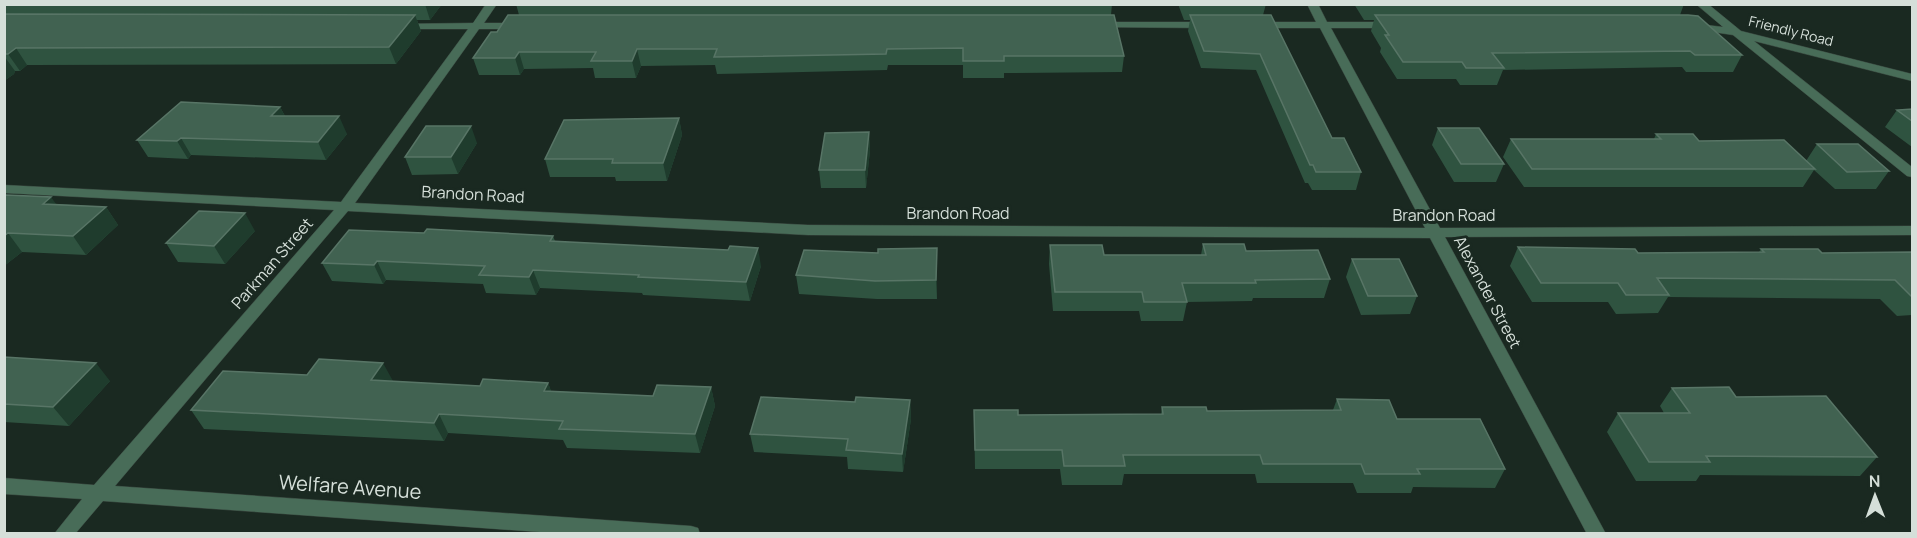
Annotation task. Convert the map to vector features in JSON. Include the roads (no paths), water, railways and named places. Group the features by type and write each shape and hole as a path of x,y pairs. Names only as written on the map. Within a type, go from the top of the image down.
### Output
{"street":[{"name":"Parkman Street","path":"63,534 345,206 492,4"},
{"name":"Alexander Street","path":"1312,4 1597,534"},
{"path":"1701,4 1733,32 1912,173"},
{"path":"1085,25 1216,25"},
{"path":"1240,25 1407,25"},
{"path":"382,26 537,26"},
{"name":"Friendly Road","path":"1680,26 1733,32 1912,77"},
{"name":"Brandon Road","path":"4,189 808,230 1435,233 1912,231"},
{"name":"Welfare Avenue","path":"4,486 691,534"}]}
